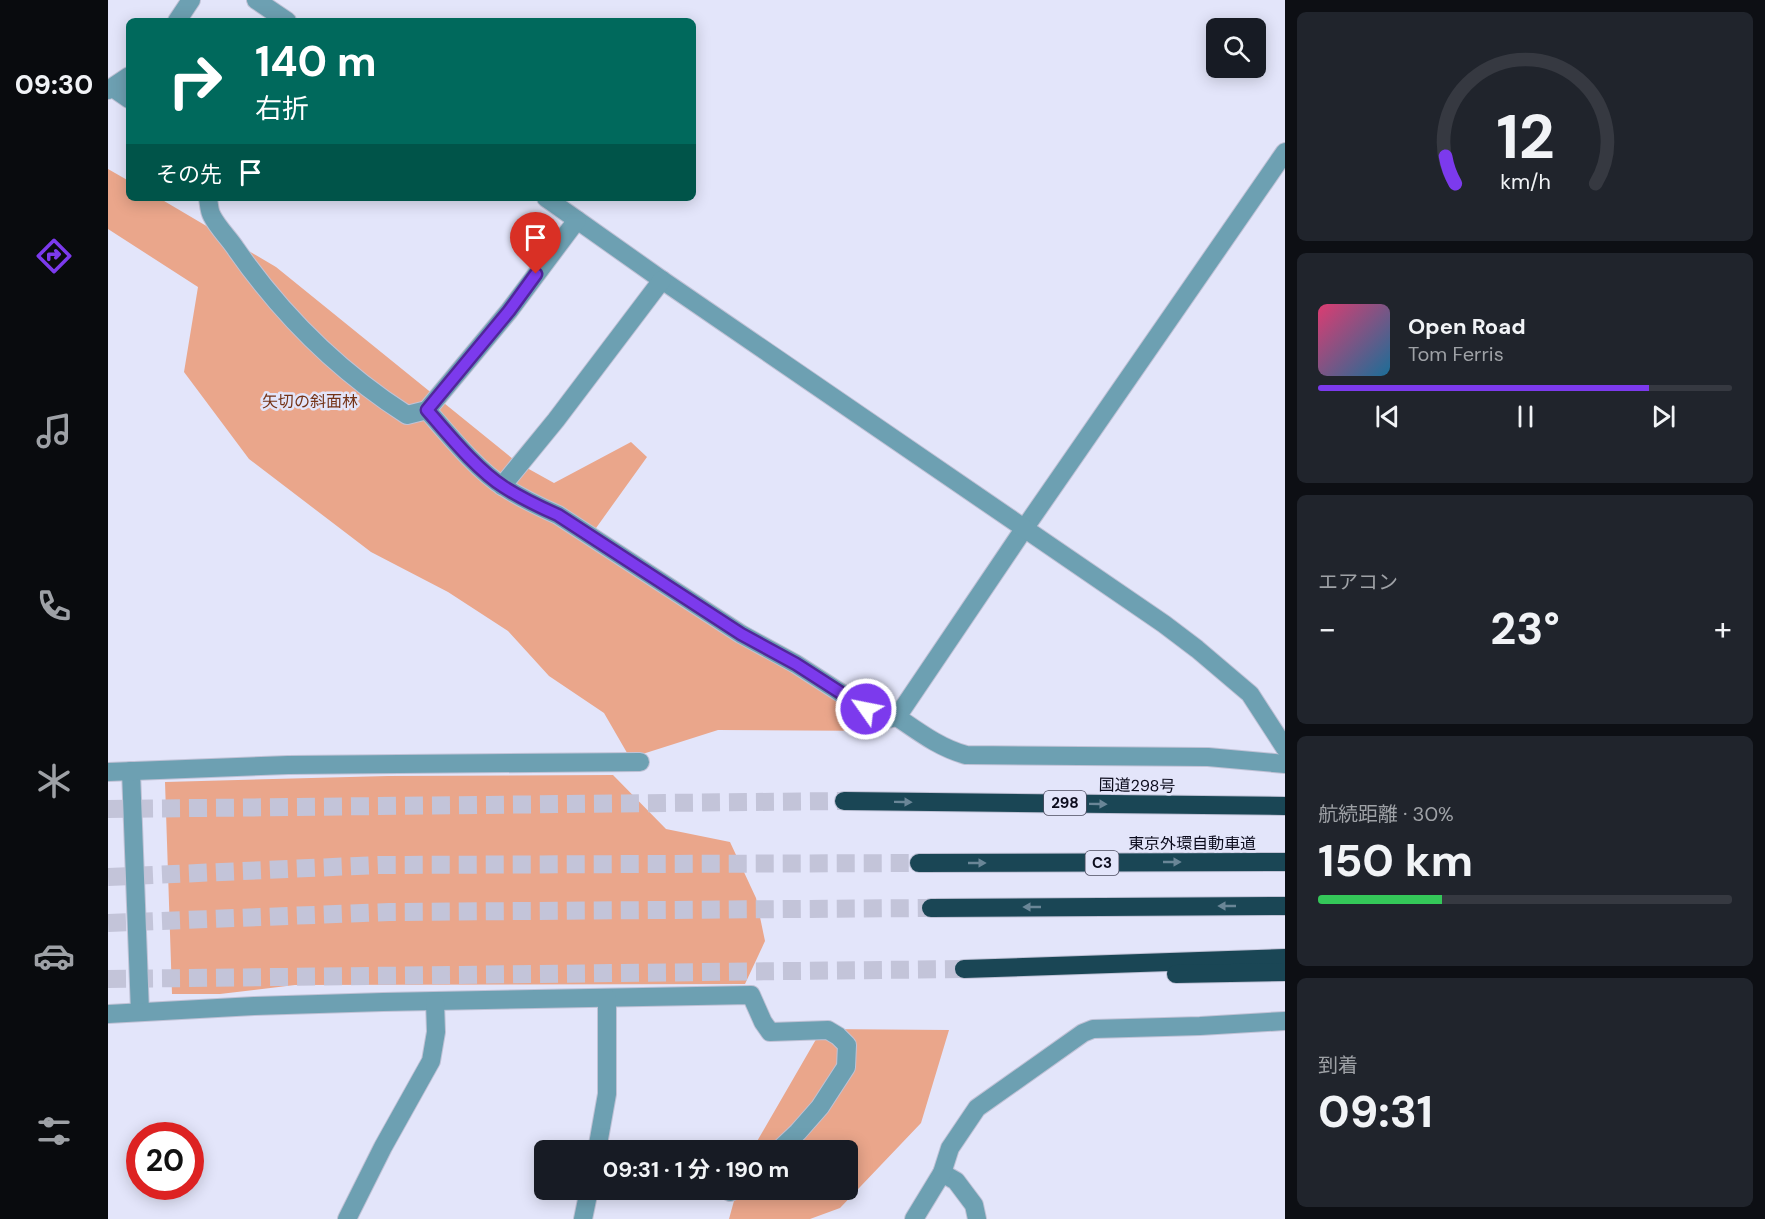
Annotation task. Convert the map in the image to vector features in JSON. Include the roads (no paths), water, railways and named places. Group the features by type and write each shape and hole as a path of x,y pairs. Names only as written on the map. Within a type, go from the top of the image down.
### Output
{"highway":[{"name":"国道298号","path":"844,801 1284,806"},
{"name":"東京外環自動車道","path":"919,863 1285,862"},
{"path":"931,908 1285,906"},
{"path":"964,969 1285,958"},
{"path":"1014,967 1095,975 1285,972"}],"street":[{"path":"179,18 191,0"},
{"path":"256,0 283,18"},
{"path":"126,78 110,89 126,97"},
{"path":"427,410 488,475 502,486 558,515 741,634 796,664 883,720 897,717 1285,152"},
{"path":"209,201 211,214 281,308 336,362 407,415 427,410 509,311 578,220"},
{"path":"550,201 1164,624 1250,694 1285,748"},
{"path":"502,486 556,420 662,280"},
{"path":"897,717 927,738 952,751 966,755 1208,757 1285,764"},
{"path":"108,772 288,765 640,762"},
{"path":"131,771 140,1012"},
{"path":"108,1014 383,1002 751,995 762,1022 770,1032 828,1030 838,1035 847,1045 846,1066 820,1107 790,1140"},
{"path":"599,1140 607,1094 607,998"},
{"path":"347,1219 431,1061 436,1032 435,1002"},
{"path":"914,1219 942,1173 950,1148 977,1108 1083,1033 1093,1029 1285,1021"},
{"path":"942,1173 956,1181 974,1204 977,1219"},
{"path":"582,1219 587,1200"}],"tunnel":[{"path":"108,809 844,801"},
{"path":"108,877 378,865 919,863"},
{"path":"108,923 389,912 931,908"},
{"path":"108,979 964,969"}],"park label":[{"name":"矢切の斜面林","path":"310,401"}]}
